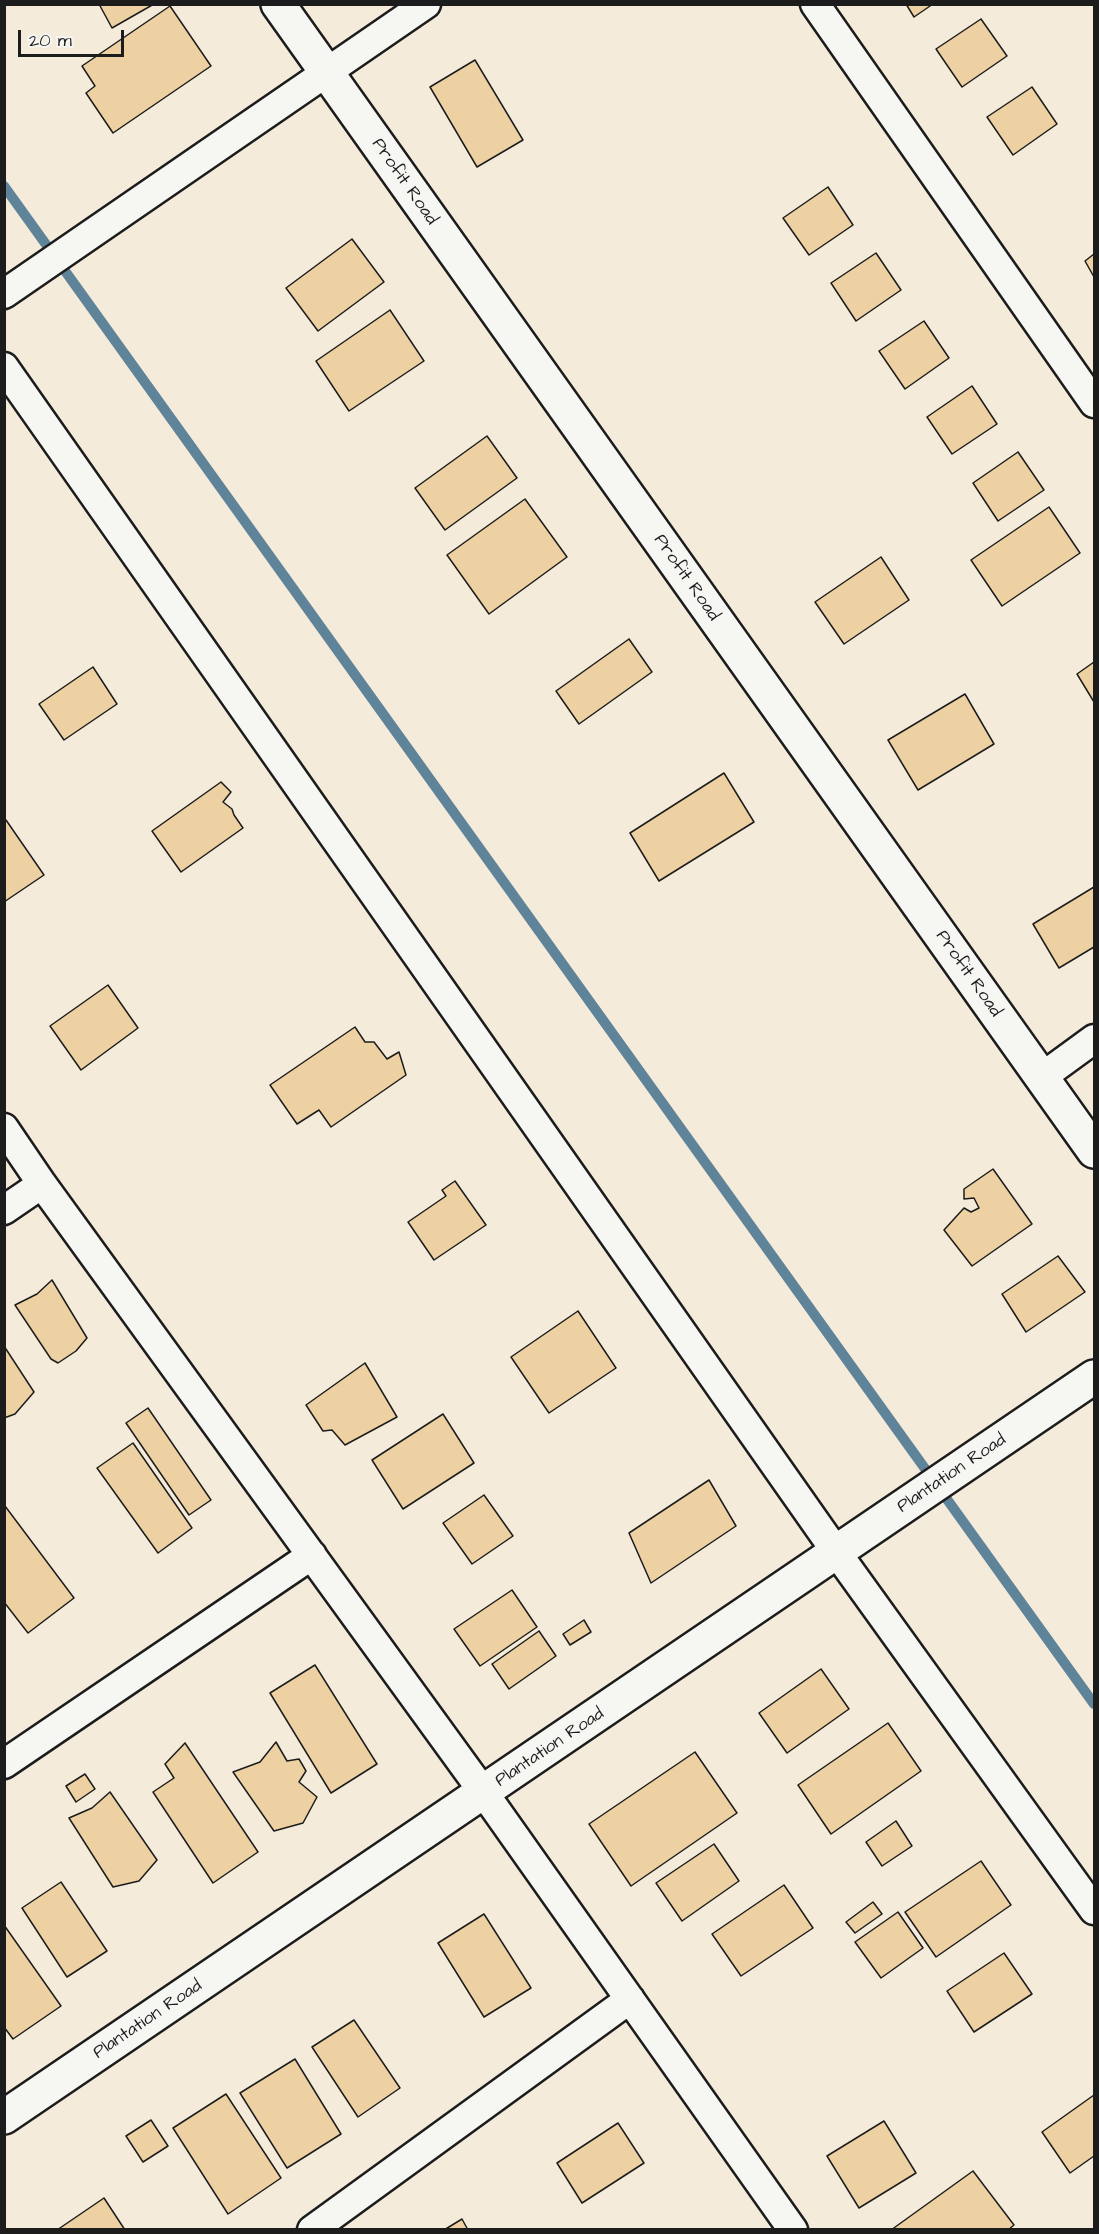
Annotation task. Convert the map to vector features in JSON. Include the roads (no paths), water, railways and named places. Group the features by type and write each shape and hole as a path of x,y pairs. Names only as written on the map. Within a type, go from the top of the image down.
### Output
{"street":[{"name":"Profit Road","path":"278,4 1095,1151"},
{"path":"4,294 426,4"},
{"path":"815,4 1095,403"},
{"path":"4,367 837,1553 1095,1910"},
{"path":"1042,1077 1095,1039"},
{"path":"4,1128 42,1184 484,1792 794,2229"},
{"path":"4,1210 42,1184"},
{"name":"Plantation Road","path":"4,2117 1095,1377"},
{"path":"4,1764 312,1555"},
{"path":"312,2229 630,1998"}],"waterway":[{"path":"4,186 1094,1704"}]}
